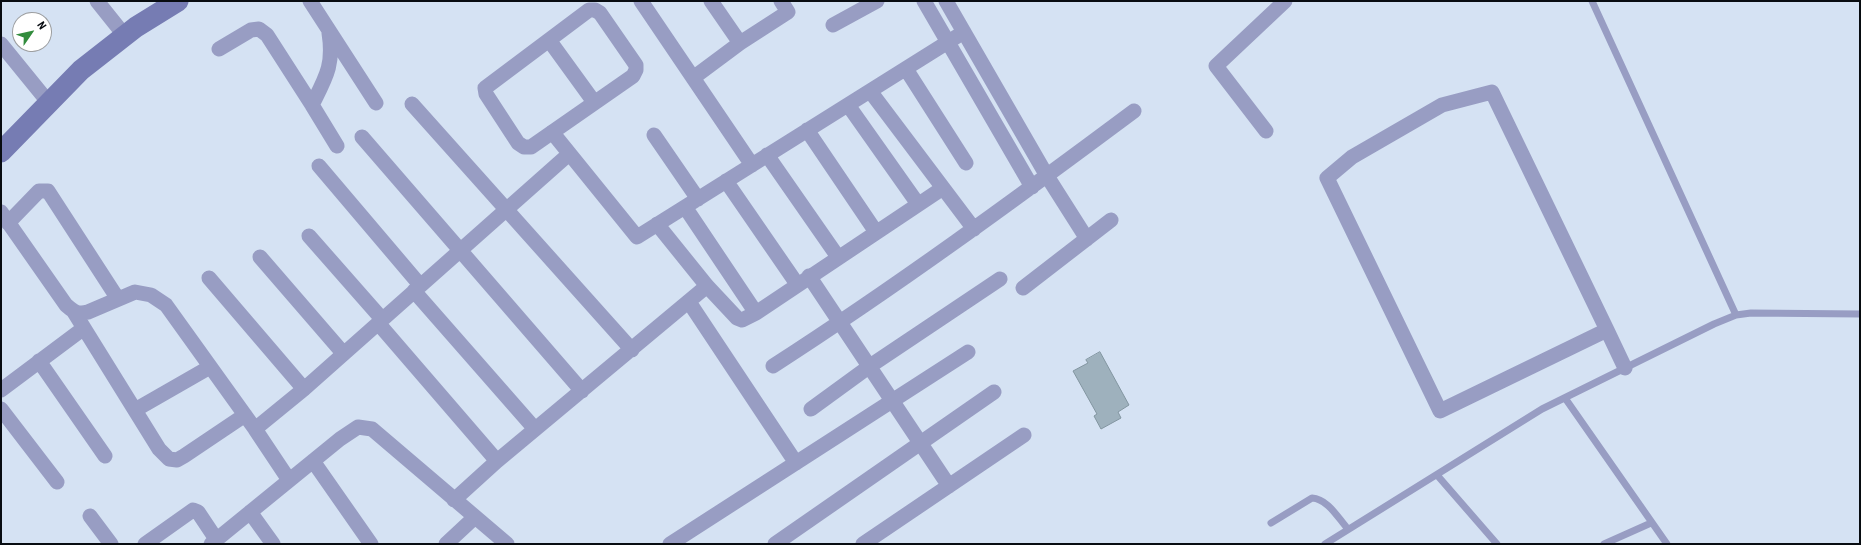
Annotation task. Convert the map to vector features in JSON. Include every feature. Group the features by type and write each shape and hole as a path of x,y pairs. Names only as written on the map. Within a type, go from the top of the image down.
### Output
{"street":[{"path":"98,1 125,36"},
{"path":"1,152 81,70 125,36 178,1"},
{"path":"310,1 376,103"},
{"path":"641,1 752,165"},
{"path":"711,1 740,44"},
{"path":"693,78 788,12 781,1"},
{"path":"833,25 877,1"},
{"path":"924,1 1032,187"},
{"path":"946,1 1047,176 1087,239"},
{"path":"1266,131 1216,66 1285,1"},
{"path":"589,10 595,10 600,13 636,65 636,70 633,76 594,102 531,147 524,147 518,143 486,94 484,88 489,82 589,10"},
{"path":"312,105 329,70 332,50 328,28"},
{"path":"218,49 251,30 259,29 267,35 337,146"},
{"path":"552,132 637,237 964,32"},
{"path":"549,40 594,102"},
{"path":"1,44 50,103"},
{"path":"906,69 966,163"},
{"path":"870,91 974,229"},
{"path":"1607,330 1440,411 1327,178 1352,157 1442,105 1492,92 1607,330 1625,368"},
{"path":"412,104 632,350"},
{"path":"848,105 918,204"},
{"path":"773,366 840,322 974,229 1134,111"},
{"path":"807,130 876,232"},
{"path":"654,135 698,199"},
{"path":"362,137 582,391"},
{"path":"254,429 304,388 570,154"},
{"path":"767,155 838,257"},
{"path":"319,166 417,288 535,429"},
{"path":"726,181 797,284"},
{"path":"657,224 707,286 737,318 742,320 756,313 797,284 943,188"},
{"path":"118,299 48,191 39,191 5,217 66,305 74,312 164,455 169,459 177,460 245,415"},
{"path":"685,207 756,313"},
{"path":"1023,288 1111,220"},
{"path":"309,236 497,461"},
{"path":"260,257 343,353"},
{"path":"809,276 949,486"},
{"path":"208,278 304,388"},
{"path":"811,409 870,366 1000,279"},
{"path":"454,500 497,461 707,286"},
{"path":"74,312 82,314 135,292 151,295 166,305 245,415 289,480"},
{"path":"689,302 796,463"},
{"path":"1,390 84,328"},
{"path":"670,544 968,352"},
{"path":"40,361 105,456"},
{"path":"135,410 210,367"},
{"path":"775,544 994,392"},
{"path":"1,409 57,482"},
{"path":"145,544 193,510 198,512 214,542 289,480 358,427 372,429 507,544"},
{"path":"863,544 1024,435"},
{"path":"313,461 371,544"},
{"path":"250,512 273,544"},
{"path":"90,516 110,544"},
{"path":"446,544 475,517"}],"lane":[{"path":"1592,1 1736,315"},
{"path":"1325,544 1542,409 1714,324 1736,315 1769,312 1860,314"},
{"path":"1565,398 1667,544"},
{"path":"1437,475 1497,544"},
{"path":"1270,523 1312,498 1318,498 1326,502 1348,529"},
{"path":"1604,544 1651,523"}],"building":[{"path":"1100,352 1129,405 1118,412 1121,418 1101,429 1094,416 1097,414 1073,371 1088,363 1086,360"}]}
